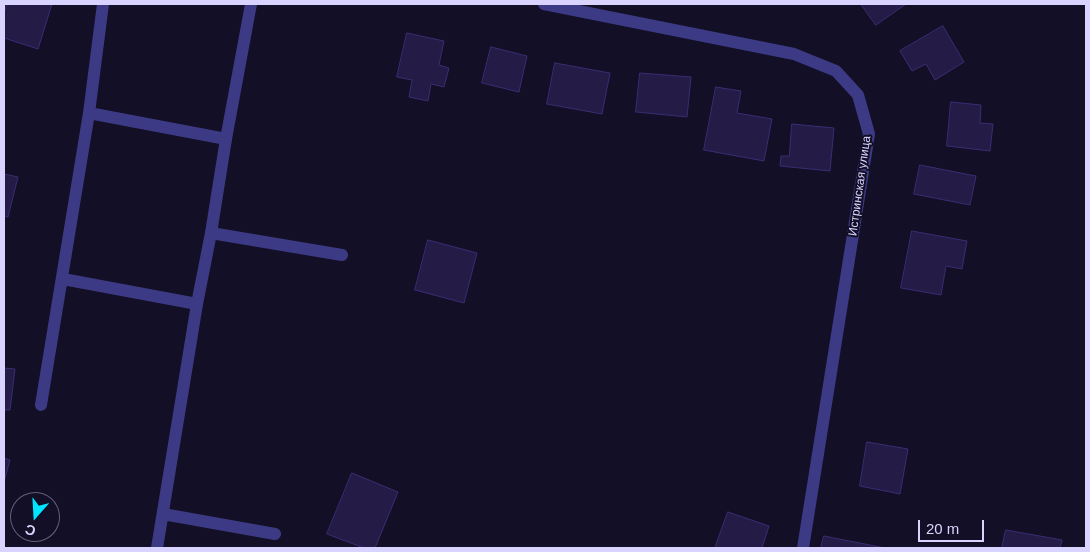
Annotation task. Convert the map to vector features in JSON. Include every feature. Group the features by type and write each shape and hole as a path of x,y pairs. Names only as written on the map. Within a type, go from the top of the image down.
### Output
{"street":[{"path":"41,405 89,113 103,4"},
{"path":"157,548 197,304 251,4"},
{"name":"Истринская улица","path":"544,4 794,54 836,71 858,95 869,134 803,548"},
{"path":"89,113 226,139"},
{"path":"211,233 342,255"},
{"path":"63,279 197,304"},
{"path":"163,514 276,534"}],"building":[{"path":"7,4 52,4 38,49 4,38 4,15"},
{"path":"861,4 906,4 876,25"},
{"path":"943,26 964,62 935,80 926,64 912,71 900,51"},
{"path":"407,33 444,41 439,65 449,68 444,87 431,84 428,101 409,97 412,80 397,77"},
{"path":"491,47 527,56 519,92 482,83"},
{"path":"555,63 610,73 602,114 547,104"},
{"path":"640,73 691,77 687,117 636,112"},
{"path":"716,87 741,91 737,113 772,119 764,161 704,150"},
{"path":"951,102 981,105 980,123 993,124 990,151 947,146"},
{"path":"792,124 834,128 830,171 780,166 781,156 789,156"},
{"path":"920,165 976,176 970,205 914,194"},
{"path":"4,174 18,177 8,217 4,216"},
{"path":"912,231 967,241 962,269 946,266 941,295 901,288"},
{"path":"428,240 477,253 464,303 415,290"},
{"path":"4,368 15,369 10,410 4,410"},
{"path":"867,442 908,449 900,494 860,486"},
{"path":"4,458 10,460 4,482"},
{"path":"352,473 398,492 375,548 364,548 327,534"},
{"path":"728,512 769,526 762,548 715,548"},
{"path":"1006,530 1062,540 1060,548 1002,548"},
{"path":"824,536 885,548 821,548"}]}
